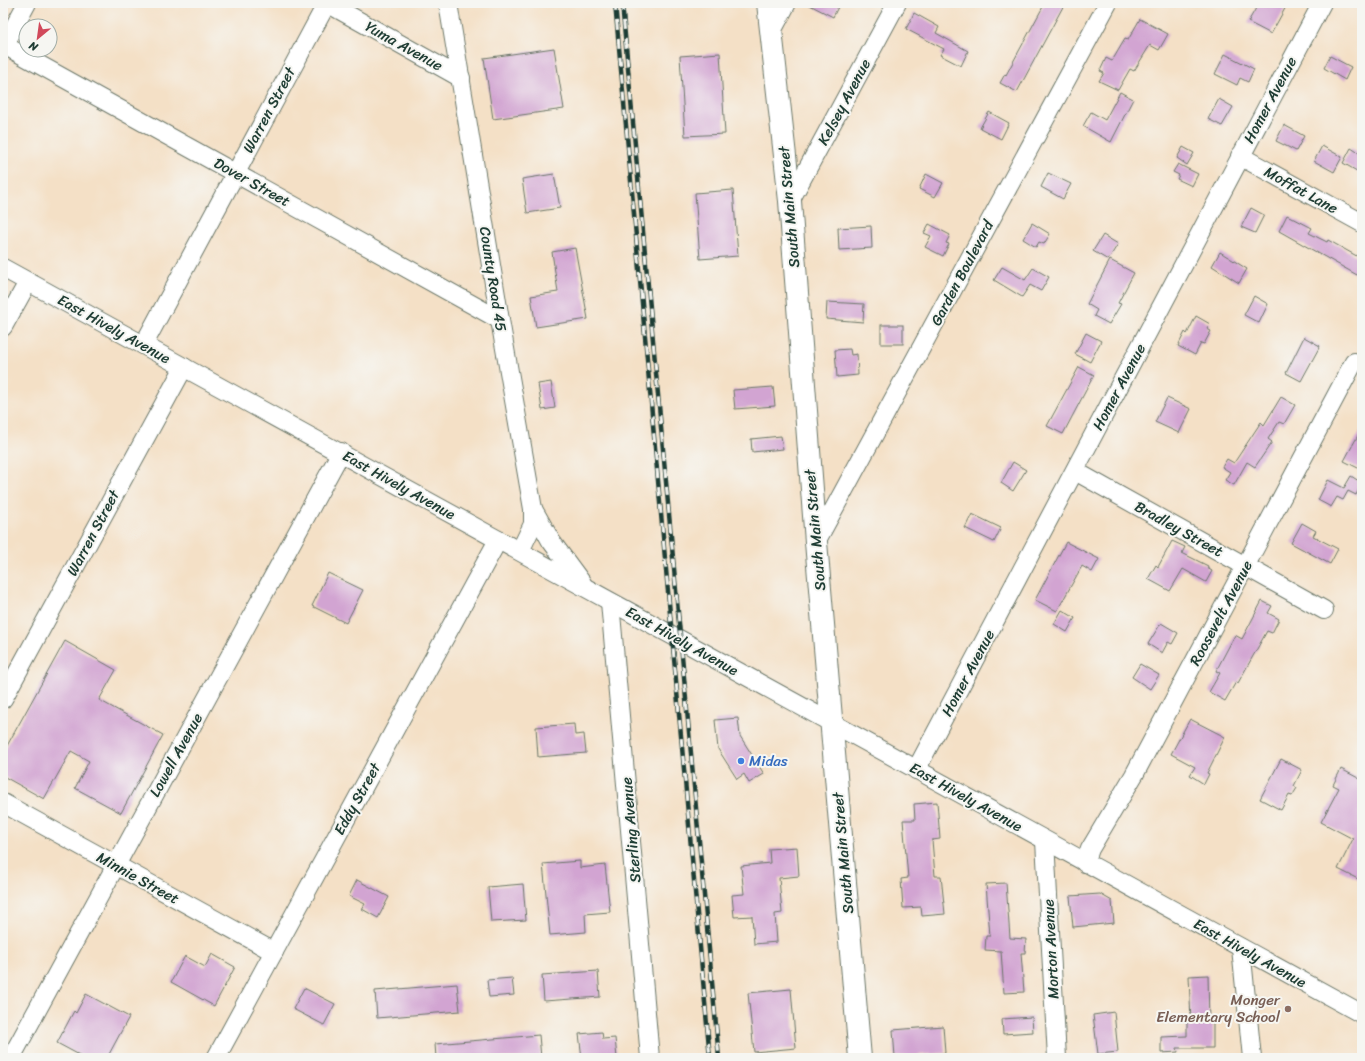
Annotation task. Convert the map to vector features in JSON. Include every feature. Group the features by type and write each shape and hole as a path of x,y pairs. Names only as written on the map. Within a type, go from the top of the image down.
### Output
{"main road":[{"name":"South Main Street","path":"768,3 790,201 816,542 860,1058"}],"street":[{"path":"4,47 27,3"},
{"name":"Yuma Avenue","path":"327,3 460,78"},
{"name":"Warren Street","path":"144,344 327,3"},
{"name":"County Road 45","path":"448,3 500,320 533,509 531,528 520,551"},
{"path":"771,33 787,3"},
{"name":"Kelsey Avenue","path":"790,201 897,3"},
{"name":"Garden Boulevard","path":"816,542 1108,3"},
{"name":"Homer Avenue","path":"916,770 1322,3"},
{"name":"Dover Street","path":"4,47 236,172 500,320"},
{"name":"Moffat Lane","path":"1240,156 1362,223"},
{"name":"East Hively Avenue","path":"3,268 341,452 610,602 832,722 916,770 1362,1014"},
{"path":"3,327 28,282"},
{"name":"Roosevelt Avenue","path":"1086,863 1090,849 1134,775 1354,362"},
{"name":"Warren Street","path":"3,700 184,367"},
{"name":"Lowell Avenue","path":"11,1058 341,452"},
{"name":"Bradley Street","path":"1075,471 1324,610"},
{"path":"533,509 551,541 588,589"},
{"name":"Eddy Street","path":"216,1058 498,540"},
{"name":"Sterling Avenue","path":"610,602 650,1058"},
{"name":"Minnie Street","path":"3,803 274,952"},
{"name":"Morton Avenue","path":"1045,841 1057,1058"},
{"path":"1241,948 1252,1058"}],"building":[{"path":"806,3 840,3 833,17"},
{"path":"1045,3 1065,3 1017,92 1000,83 1005,74 1006,75"},
{"path":"1259,3 1288,3 1271,34 1248,22"},
{"path":"914,13 939,27 936,33 968,51 961,66 940,55 944,49 906,29"},
{"path":"1140,19 1168,34 1159,50 1150,45 1134,71 1130,69 1118,90 1099,81 1104,73 1100,71 1106,58 1112,61 1125,39 1128,40"},
{"path":"554,48 564,109 493,119 484,58"},
{"path":"720,53 725,134 685,136 680,56"},
{"path":"1225,54 1254,69 1248,82 1240,78 1237,85 1215,74"},
{"path":"1330,56 1351,67 1345,80 1324,68"},
{"path":"1120,92 1133,99 1111,142 1083,126 1091,112 1105,120"},
{"path":"1219,99 1233,107 1222,126 1208,119"},
{"path":"989,112 1009,123 1001,139 980,128"},
{"path":"1284,125 1304,136 1296,151 1276,141"},
{"path":"1322,146 1342,157 1334,172 1314,161"},
{"path":"1183,147 1194,153 1187,165 1177,158"},
{"path":"1351,148 1362,155 1362,174 1343,163"},
{"path":"1178,164 1198,174 1192,186 1177,179 1179,175 1173,172"},
{"path":"1048,173 1071,184 1063,199 1041,187"},
{"path":"554,174 560,208 527,213 522,179"},
{"path":"926,174 943,183 935,197 919,189"},
{"path":"733,190 738,256 700,259 695,193"},
{"path":"1251,208 1264,215 1255,233 1241,227"},
{"path":"1287,215 1312,228 1309,233 1327,242 1328,240 1362,259 1362,267 1357,275 1279,231"},
{"path":"1032,223 1050,234 1044,244 1039,242 1036,247 1023,239"},
{"path":"929,224 950,235 946,243 949,244 943,256 925,247 931,236 924,233"},
{"path":"871,226 872,248 839,250 838,228"},
{"path":"1103,235 1118,244 1108,260 1093,251"},
{"path":"575,248 588,319 536,327 531,296 558,292 552,252"},
{"path":"1220,252 1247,269 1239,283 1212,266"},
{"path":"1110,260 1134,273 1118,303 1121,304 1109,324 1094,316 1097,310 1087,304"},
{"path":"1002,267 1025,280 1033,268 1049,277 1041,291 1030,285 1022,297 994,280"},
{"path":"1254,296 1268,304 1259,323 1244,315"},
{"path":"827,302 864,304 863,322 826,319"},
{"path":"1196,316 1210,324 1207,329 1211,331 1204,344 1201,343 1195,355 1178,346 1185,332 1187,334"},
{"path":"881,325 903,325 903,344 881,344"},
{"path":"1086,333 1101,341 1090,362 1075,354"},
{"path":"1304,337 1320,346 1301,381 1286,373"},
{"path":"850,349 851,355 857,354 858,375 837,377 835,350"},
{"path":"1079,367 1094,375 1063,434 1047,426"},
{"path":"551,382 555,408 542,410 538,384"},
{"path":"773,387 775,406 735,409 733,390"},
{"path":"1281,397 1295,405 1284,424 1279,422 1268,439 1272,442 1255,467 1247,462 1234,485 1225,480 1230,472 1222,467 1227,459 1234,463 1261,422 1264,425"},
{"path":"1167,398 1191,409 1179,433 1155,422"},
{"path":"1362,428 1362,460 1358,468 1344,461"},
{"path":"781,436 783,449 752,452 751,439"},
{"path":"1013,462 1026,470 1013,491 1001,483"},
{"path":"1351,476 1362,483 1356,495 1348,491 1343,500 1337,497 1331,507 1318,500 1328,480 1344,488"},
{"path":"972,514 1001,528 994,542 965,528"},
{"path":"1302,523 1316,531 1313,536 1338,549 1330,564 1291,543"},
{"path":"1172,541 1185,547 1182,553 1208,566 1207,568 1212,571 1206,582 1183,569 1170,591 1148,579 1156,565 1158,567"},
{"path":"1066,542 1099,559 1092,572 1082,566 1057,611 1035,600"},
{"path":"328,573 363,590 346,623 312,606"},
{"path":"1262,601 1272,606 1268,613 1279,619 1272,633 1267,631 1238,683 1236,682 1225,701 1209,692 1220,673 1216,671 1235,635 1242,639"},
{"path":"1062,610 1075,618 1067,632 1054,624"},
{"path":"1161,623 1178,633 1172,644 1168,642 1162,653 1148,644"},
{"path":"65,641 116,670 99,700 163,735 121,813 75,788 89,761 71,751 44,799 3,776 3,753"},
{"path":"1140,664 1159,675 1150,689 1132,677"},
{"name":"Midas","path":"738,718 740,736 764,774 749,783 744,774 737,779 718,749 715,720"},
{"path":"1190,719 1225,737 1207,773 1209,774 1204,784 1190,775 1195,767 1171,754"},
{"path":"574,724 575,735 584,734 586,753 538,757 536,727"},
{"path":"1281,759 1302,770 1294,786 1297,788 1292,796 1289,795 1281,810 1260,799"},
{"path":"1341,769 1362,780 1362,881 1338,869 1353,839 1321,822 1339,788 1333,785"},
{"path":"937,802 940,839 932,840 935,876 941,876 945,914 922,916 921,907 903,908 901,879 908,878 903,820 915,820 914,804"},
{"path":"797,847 799,876 779,878 782,913 775,914 777,942 754,944 752,916 734,917 732,895 744,894 741,866 770,863 769,849"},
{"path":"580,861 580,868 605,865 610,912 585,914 586,932 550,935 543,864"},
{"path":"357,880 389,897 378,918 362,909 365,904 349,896"},
{"path":"1006,883 1010,938 1026,939 1025,953 1021,953 1024,992 1004,993 1001,951 985,950 986,936 990,936 986,884"},
{"path":"523,884 526,920 491,922 488,887"},
{"path":"1100,894 1112,901 1114,923 1073,927 1070,896"},
{"path":"212,954 235,967 214,1006 171,982 185,956 205,967"},
{"path":"598,971 600,997 544,1001 542,975"},
{"path":"1208,975 1209,1022 1213,1022 1213,1048 1177,1048 1178,1052 1161,1053 1161,1037 1187,1036 1187,1022 1191,1022 1189,976"},
{"path":"512,978 514,995 489,997 487,980"},
{"path":"457,984 460,1011 377,1018 375,991"},
{"path":"304,988 335,1004 324,1025 293,1009"},
{"path":"791,989 796,1048 754,1052 748,993"},
{"path":"86,994 129,1017 107,1058 85,1058 57,1043 74,1011 76,1013"},
{"path":"1114,1012 1118,1052 1098,1054 1093,1015"},
{"path":"1032,1017 1033,1032 1003,1034 1002,1019"},
{"path":"943,1026 945,1053 895,1057 893,1030"},
{"path":"602,1032 603,1039 615,1038 617,1058 582,1058 579,1034"},
{"path":"539,1035 541,1058 436,1058 435,1044"}],"railway":[{"path":"615,3 710,1058"},
{"path":"622,3 719,1058"}],"place":[{"name":"Midas","path":"741,761"},
{"name":"Monger Elementary School","path":"1288,1009"}]}
